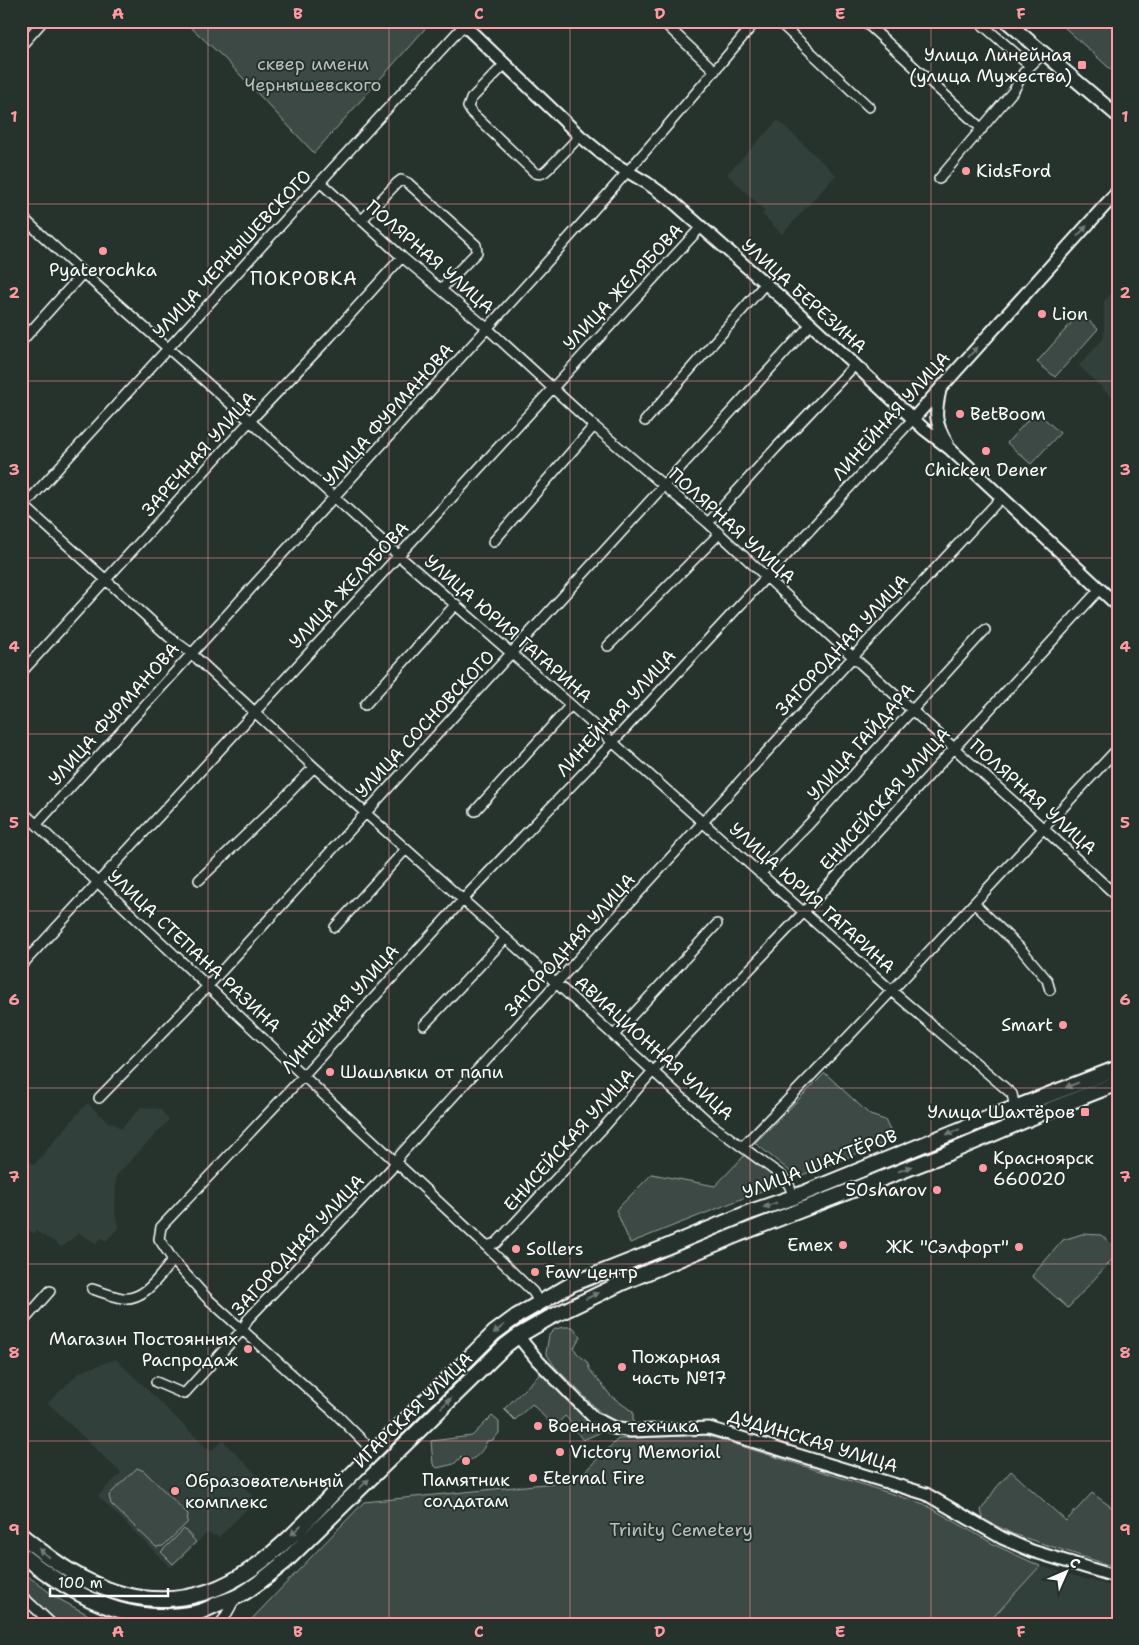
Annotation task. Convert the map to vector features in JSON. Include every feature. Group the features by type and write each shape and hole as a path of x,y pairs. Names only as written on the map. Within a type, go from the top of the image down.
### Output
{"main road":[{"path":"1006,21 1118,116"},
{"name":"УЛИЦА ШАХТЁРОВ","path":"539,1302 572,1284 750,1212 794,1197 1118,1068"},
{"name":"УЛИЦА ШАХТЁРОВ","path":"548,1318 624,1282 739,1234 948,1153 1118,1083"},
{"name":"ИГАРСКАЯ УЛИЦА","path":"21,1535 48,1557 86,1580 104,1588 144,1598 168,1600 187,1597 228,1584 254,1567 298,1528 494,1333 539,1302"},
{"name":"ИГАРСКАЯ УЛИЦА","path":"21,1554 71,1590 93,1602 131,1614 155,1617 184,1615 199,1612 236,1597 262,1581 287,1560 506,1346 518,1336 548,1318"}],"street":[{"path":"21,46 43,21"},
{"path":"662,21 715,71"},
{"name":"УЛИЦА ФУРМАНОВА","path":"37,824 191,653 335,498 628,173 756,21"},
{"path":"778,21 869,107"},
{"path":"864,21 982,129"},
{"path":"978,21 1030,66"},
{"name":"УЛИЦА БЕРЕЗИНА","path":"463,22 580,136 628,173 666,196 811,324 913,419 950,449 1118,606"},
{"name":"УЛИЦА ЧЕРНЫШЕВСКОГО","path":"22,506 322,183 463,22"},
{"path":"938,179 1014,90 1024,72 1044,53"},
{"path":"505,64 471,99 468,108 471,112 535,173 539,174 544,173 580,136"},
{"path":"362,220 397,182 401,180 408,183 478,248 477,252 441,289"},
{"name":"ПОЛЯРНАЯ УЛИЦА","path":"322,183 402,257 487,328 594,426 708,524 1118,897"},
{"name":"ЛИНЕЙНАЯ УЛИЦА","path":"374,1452 336,1414 208,1298 173,1260 159,1239 161,1227 303,1076 463,900 767,578 1118,191"},
{"name":"УЛИЦА ЮРИЯ ГАГАРИНА","path":"21,216 398,555 571,705 803,913 1012,1094 1015,1108"},
{"name":"УЛИЦА ЖЕЛЯБОВА","path":"21,966 701,227"},
{"name":"ЗАРЕЧНАЯ УЛИЦА","path":"21,673 402,257"},
{"path":"21,342 83,273"},
{"path":"645,421 765,284"},
{"name":"УЛИЦА СОСНОВСКОГО","path":"99,1098 208,986 811,324"},
{"path":"708,524 776,448 855,365"},
{"path":"941,388 936,418 939,430 950,449"},
{"path":"493,542 594,426"},
{"name":"ЗАГОРОДНАЯ УЛИЦА","path":"156,1382 184,1394 243,1329 248,1319 391,1169 401,1154 556,983 853,657 1002,497"},
{"name":"АВИАЦИОННАЯ УЛИЦА","path":"22,506 169,637 191,653 314,767 712,1125 782,1176 789,1185 794,1197"},
{"path":"608,646 719,534"},
{"name":"ЕНИСЕЙСКАЯ УЛИЦА","path":"486,1246 499,1240 604,1127 653,1071 803,913 1100,589"},
{"path":"365,705 456,604"},
{"name":"УЛИЦА ГАЙДАРА","path":"760,874 809,824 985,630"},
{"path":"475,811 571,705"},
{"path":"742,1147 850,1037 1118,748"},
{"path":"199,880 284,799 314,767"},
{"name":"УЛИЦА СТЕПАНА РАЗИНА","path":"21,810 486,1246 533,1292 539,1302"},
{"path":"335,927 406,849"},
{"path":"975,904 1021,949 1047,980 1050,990"},
{"path":"614,1035 717,924"},
{"path":"424,1025 505,938"},
{"path":"92,1289 124,1298 138,1296 146,1291 173,1260"},
{"path":"21,1324 50,1291"},
{"name":"ДУДИНСКАЯ УЛИЦА","path":"518,1336 538,1361 594,1418 614,1428 631,1431 709,1428 926,1494 1002,1538 1025,1548 1118,1577"},
{"path":"21,1595 52,1624"},
{"path":"220,1624 236,1597"}],"shaded area":[{"path":"778,120 836,175 782,234 762,214 765,211 727,174"},
{"path":"1118,286 1118,403 1079,366 1104,338 1104,301"},
{"path":"87,1103 109,1123 114,1123 121,1129 141,1107 160,1109 169,1120 116,1176 115,1214 119,1227 106,1241 101,1238 96,1243 79,1233 62,1247 36,1231 34,1234 21,1223 21,1154 34,1165"},
{"name":"Образовательный комплекс","path":"116,1359 210,1451 223,1441 258,1476 245,1488 256,1500 219,1537 207,1533 171,1568 98,1496 121,1473 48,1403 80,1372"},
{"path":"1040,1566 1118,1588 1118,1624 987,1624"}],"green space":[{"name":"сквер имени Чернышевского","path":"184,21 432,21 314,153 224,58"},
{"path":"1067,21 1118,21 1118,76 1063,26"},
{"path":"1080,313 1098,329 1055,377 1037,362"},
{"path":"1036,411 1060,433 1031,464 1007,443"},
{"path":"825,1073 870,1115 885,1120 894,1139 797,1177 755,1143"},
{"path":"745,1155 775,1177 779,1184 630,1243 616,1210 652,1174 715,1186"},
{"path":"1082,1234 1101,1235 1118,1250 1118,1253 1068,1308 1032,1276 1063,1240"},
{"path":"573,1327 581,1337 574,1348 587,1362 590,1370 611,1396 633,1412 633,1425 612,1419 600,1412 555,1367 546,1353 549,1335 555,1329"},
{"path":"542,1372 599,1428 599,1433 583,1440 565,1416 554,1427 532,1404 515,1420 504,1409"},
{"path":"492,1416 499,1422 499,1433 493,1440 487,1441 476,1457 470,1460 462,1456 454,1464 437,1468 433,1464 431,1441 472,1436"},
{"name":"Trinity Cemetery","path":"706,1435 924,1504 997,1546 1040,1566 987,1624 247,1624 364,1502 575,1481 618,1439"},
{"path":"137,1468 144,1471 188,1514 187,1523 163,1546 156,1547 111,1504 110,1494"},
{"path":"1011,1471 1066,1521 1092,1493 1118,1512 1118,1568 1013,1534 983,1519 981,1510 996,1488"},
{"path":"184,1529 196,1542 173,1564 161,1552"},
{"path":"21,1571 57,1598 96,1619 119,1624 59,1624 21,1589"}],"place":[{"name":"Улица Линейная (улица Мужества)","path":"1082,65"},
{"name":"KidsFord","path":"966,171"},
{"name":"Pyaterochka","path":"103,251"},
{"name":"Lion","path":"1042,314"},
{"name":"BetBoom","path":"960,414"},
{"name":"Chicken Dener","path":"986,451"},
{"name":"Smart","path":"1063,1025"},
{"name":"Шашлыки от папи","path":"330,1072"},
{"name":"Улица Шахтёров","path":"1085,1112"},
{"name":"Красноярск 660020","path":"983,1168"},
{"name":"50sharov","path":"937,1190"},
{"name":"Emex","path":"843,1245"},
{"name":"ЖК \"Сэлфорт\"","path":"1019,1247"},
{"name":"Sollers","path":"516,1249"},
{"name":"Faw центр","path":"535,1272"},
{"name":"Магазин Постоянных Распродаж","path":"248,1349"},
{"name":"Пожарная часть №17","path":"622,1367"},
{"name":"Военная техника","path":"538,1426"},
{"name":"Victory Memorial","path":"560,1452"},
{"name":"Памятник солдатам","path":"466,1461"},
{"name":"Eternal Fire","path":"533,1478"},
{"name":"Образовательный комплекс","path":"175,1491"}],"district":[{"name":"ПОКРОВКА","path":"304,278"}]}
